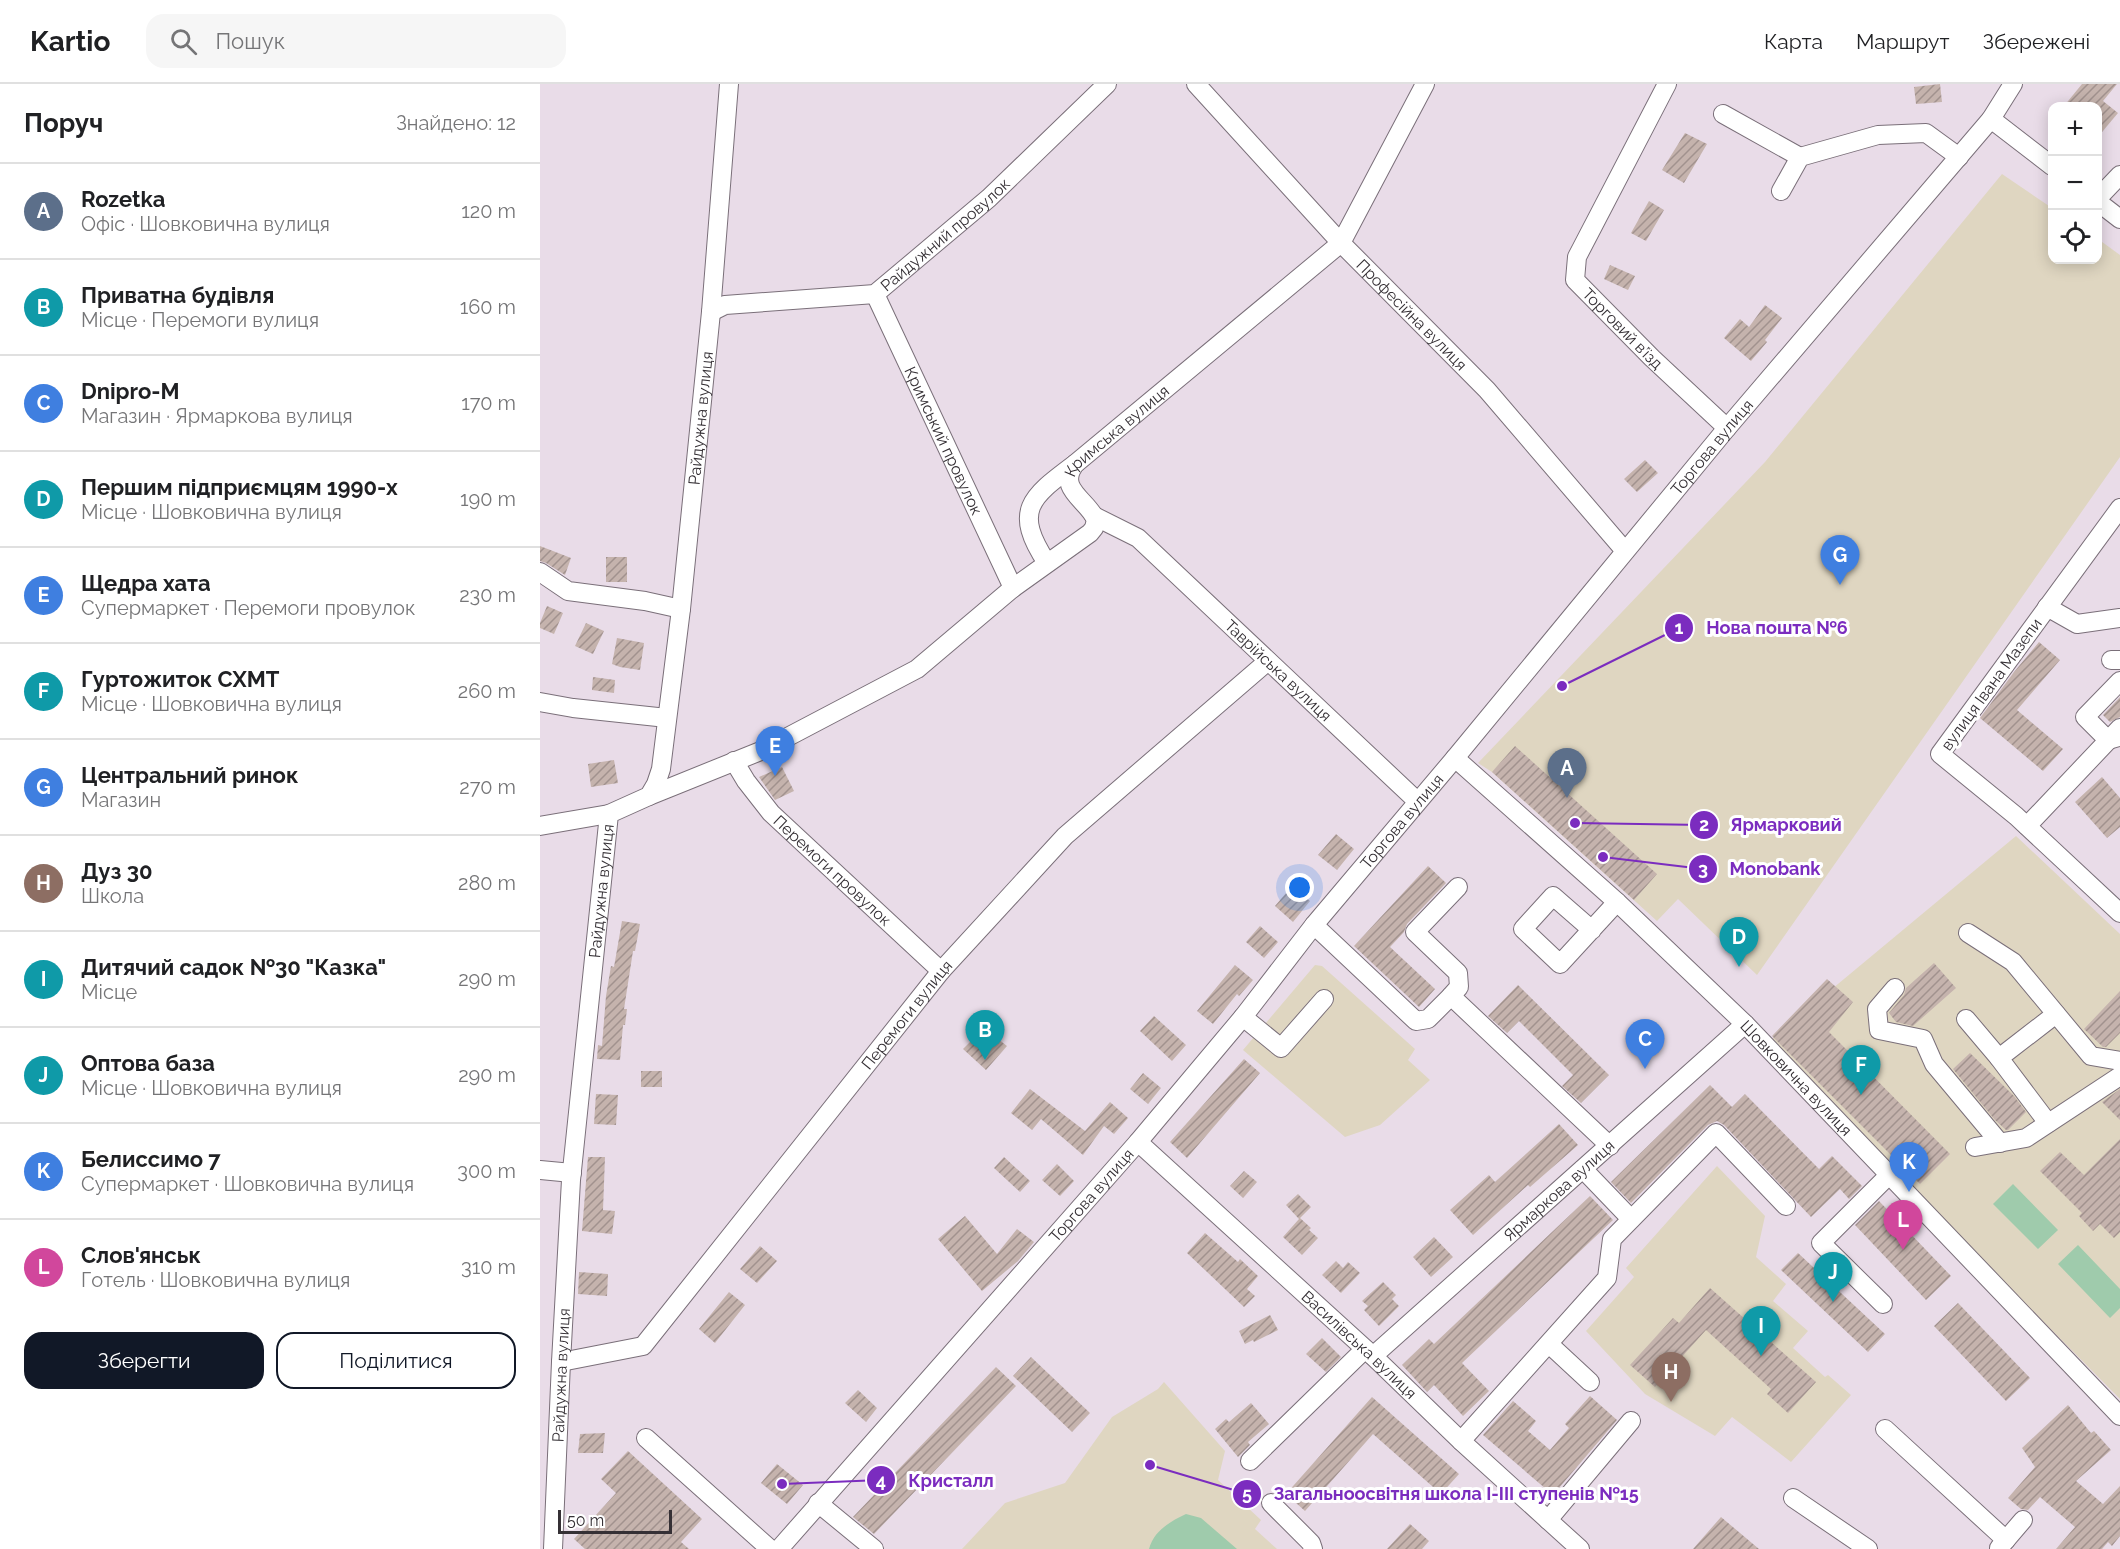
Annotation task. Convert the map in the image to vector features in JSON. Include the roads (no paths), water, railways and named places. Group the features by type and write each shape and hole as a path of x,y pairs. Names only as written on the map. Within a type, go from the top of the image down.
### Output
{"street":[{"name":"Райдужна вулиця","path":"554,1549 561,1362 572,1173 609,814 649,796 661,769 681,609 711,312 729,84"},
{"name":"Райдужний провулок","path":"711,312 725,305 876,294 990,198 1107,84"},
{"name":"Професійна вулиця","path":"1196,84 1341,243 1487,390 1625,551"},
{"name":"Кримська вулиця","path":"1094,516 1071,488 1069,477 1075,464 1341,243 1425,84"},
{"name":"Торговий в’їзд","path":"1667,84 1576,257 1575,280 1652,358 1727,428"},
{"name":"Торгова вулиця","path":"779,1549 1138,1142 1243,1017 1314,925 1727,428 1991,118 2010,86"},
{"path":"1723,114 1800,157"},
{"path":"1991,118 2048,163"},
{"path":"1780,191 1800,157 1878,135 1926,133 1959,156"},
{"path":"2102,195 2120,175"},
{"path":"2102,204 2120,219"},
{"name":"Кримський провулок","path":"876,294 1013,588"},
{"path":"1047,563 1030,532 1028,519 1030,508 1041,490 1075,464"},
{"name":"вулиця Івана Мазепи","path":"2120,508 1940,754 2027,826 2120,913"},
{"path":"649,796 763,750 916,669 1013,588 1084,539 1096,524 1094,516"},
{"name":"Таврійська вулиця","path":"1094,516 1138,538 1417,801"},
{"path":"1084,539 1110,534 1138,538"},
{"path":"540,572 568,591 645,601 681,609"},
{"path":"2047,607 2077,624 2120,618"},
{"name":"Перемоги вулиця","path":"561,1362 643,1346 941,971 1065,837 1268,661"},
{"path":"2027,826 2116,735 2085,717 2120,681"},
{"path":"540,702 573,708 667,718"},
{"name":"Шовковична вулиця","path":"1455,758 1617,902 1745,1024 2120,1416"},
{"name":"Перемоги провулок","path":"734,761 746,781 771,813 941,971"},
{"path":"540,826 609,814"},
{"path":"1314,925 1416,1021 1428,1019 1459,987 1458,974 1415,932 1458,886"},
{"path":"1592,930 1617,902"},
{"path":"1968,933 2013,962 2091,1056 2120,1061"},
{"path":"1895,988 1878,1009 1879,1030 1923,1039 1934,1064 2000,1143"},
{"path":"1451,996 1610,1146"},
{"path":"1243,1017 1281,1048 1324,999"},
{"path":"1999,1058 2056,1014"},
{"path":"1966,1019 1999,1058 2048,1124"},
{"name":"Ярмаркова вулиця","path":"1250,1461 1369,1353 1610,1146 1745,1024"},
{"path":"1975,1148 2026,1138 2120,1076"},
{"path":"1461,1441 1607,1278 1612,1239 1716,1133 1786,1206"},
{"name":"Василівська вулиця","path":"1138,1142 1580,1549"},
{"path":"1583,1169 1631,1219"},
{"path":"540,1170 572,1173"},
{"path":"1882,1304 1821,1243 1889,1175"},
{"path":"1549,1344 1590,1382"},
{"path":"1548,1520 1631,1421"},
{"path":"1885,1429 2002,1544 2023,1520"},
{"path":"646,1438 770,1549"},
{"path":"1793,1498 1862,1548"},
{"path":"818,1503 874,1549"},
{"path":"1271,1503 1311,1543 1313,1549"}],"place":[{"name":"Центральний ринок","path":"1840,585"},
{"name":"Нова пошта №6","path":"1562,686"},
{"name":"Щедра хата","path":"775,776"},
{"name":"Rozetka","path":"1567,798"},
{"name":"Ярмарковий","path":"1575,823"},
{"name":"Monobank","path":"1603,857"},
{"name":"Першим підприємцям 1990-х","path":"1739,967"},
{"name":"Приватна будівля","path":"985,1060"},
{"name":"Dnipro-M","path":"1645,1069"},
{"name":"Гуртожиток СХМТ","path":"1861,1095"},
{"name":"Белиссимо 7","path":"1909,1192"},
{"name":"Слов'янськ","path":"1903,1250"},
{"name":"Оптова база","path":"1833,1302"},
{"name":"Дитячий садок №30 \"Казка\"","path":"1761,1356"},
{"name":"Дуз 30","path":"1671,1402"},
{"name":"Загальноосвітня школа І-ІІІ ступенів №15","path":"1150,1465"},
{"name":"Кристалл","path":"782,1484"}]}
